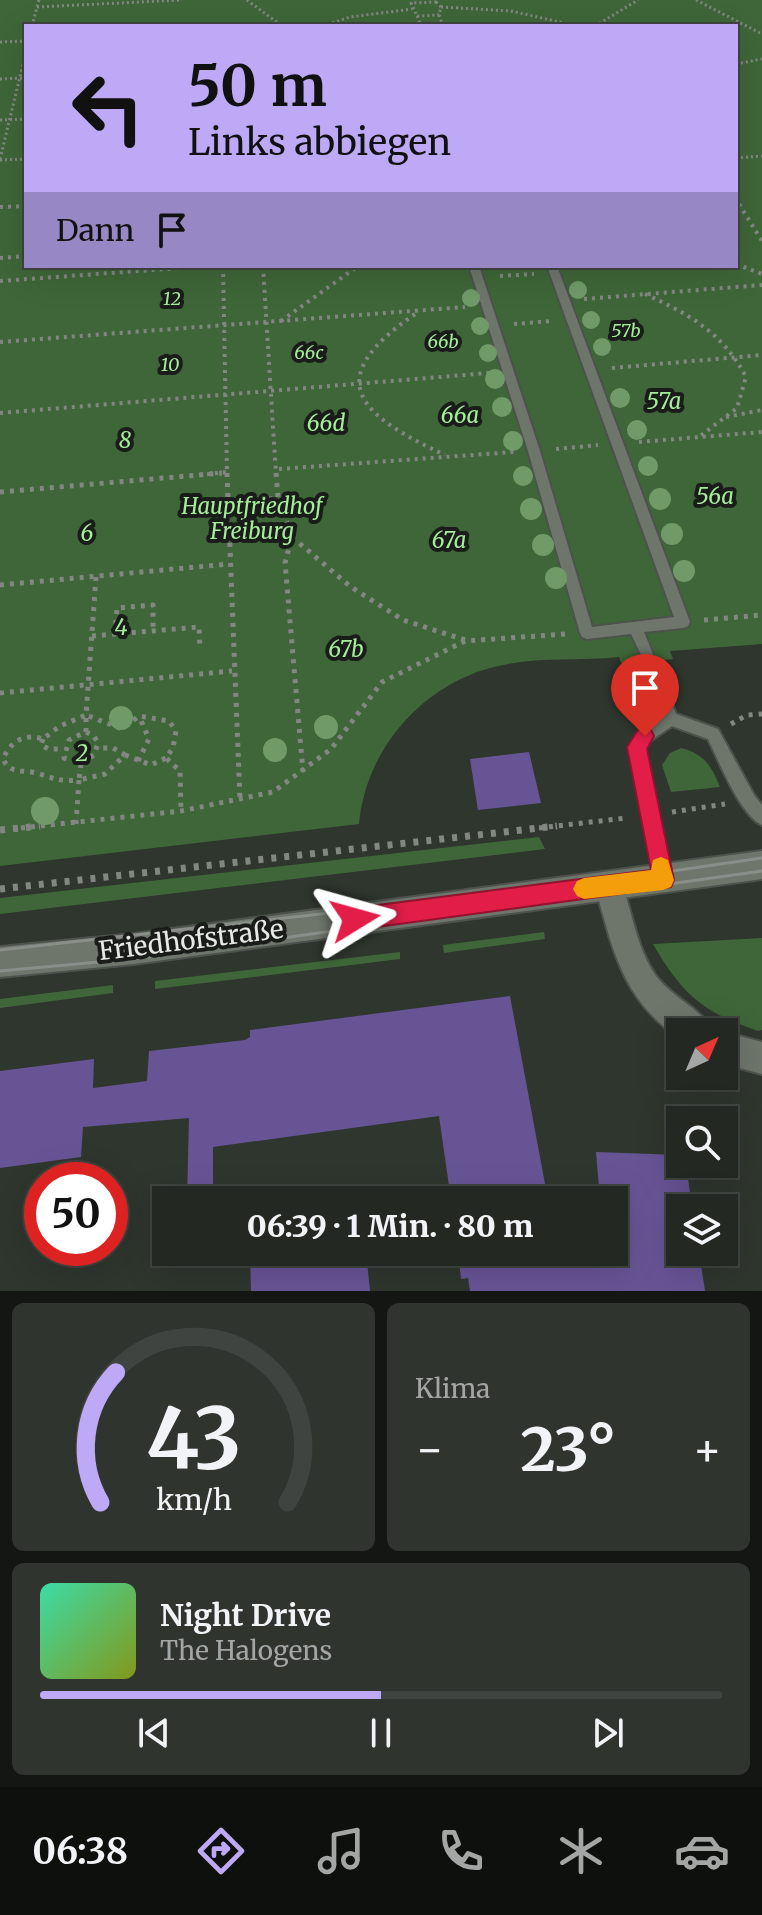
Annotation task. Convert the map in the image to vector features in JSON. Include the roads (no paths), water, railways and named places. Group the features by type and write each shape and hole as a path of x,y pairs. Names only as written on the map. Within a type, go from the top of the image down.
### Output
{"main road":[{"name":"Friedhofstraße","path":"0,962 134,949 762,865"},
{"path":"609,886 638,980 657,1004 677,1018"},
{"path":"738,1052 762,1058"}],"lane":[{"path":"476,272 534,451 587,633 683,622 553,269"},
{"path":"636,629 670,719"},
{"path":"670,719 713,734 748,800 762,817"},
{"path":"663,880 637,747 645,736 670,719"}],"tram line":[{"path":"0,950 562,887 762,858"},
{"path":"0,971 132,959 762,871"}],"park label":[{"name":"12","path":"172,299"},
{"name":"57b","path":"626,331"},
{"name":"66b","path":"443,342"},
{"name":"66c","path":"309,353"},
{"name":"10","path":"170,365"},
{"name":"57a","path":"664,401"},
{"name":"66a","path":"460,415"},
{"name":"66d","path":"326,423"},
{"name":"8","path":"125,440"},
{"name":"56a","path":"715,496"},
{"name":"Hauptfriedhof Freiburg","path":"252,518"},
{"name":"6","path":"87,533"},
{"name":"67a","path":"449,540"},
{"name":"4","path":"121,627"},
{"name":"67b","path":"346,649"},
{"name":"2","path":"82,753"}]}
